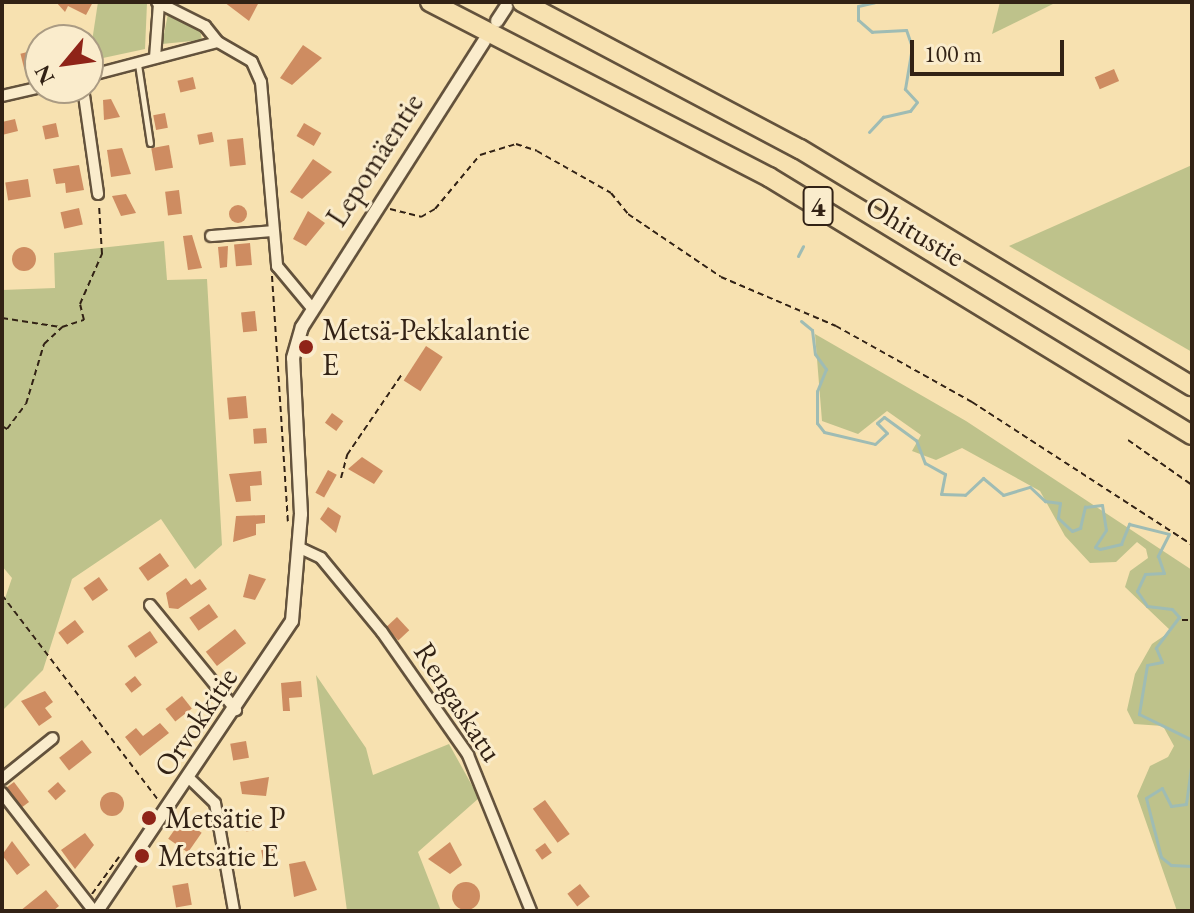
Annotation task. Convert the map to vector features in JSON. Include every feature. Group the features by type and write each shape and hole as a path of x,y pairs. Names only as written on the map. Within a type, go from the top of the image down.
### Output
{"highway":[{"name":"Ohitustie","path":"430,2 769,177 1192,435"},
{"name":"Ohitustie","path":"514,5 800,149 1192,386"}],"street":[{"path":"155,58 158,2 205,26 218,42 252,62 261,82 277,266 311,307"},
{"path":"497,21 514,5"},
{"name":"Lepomäentie","path":"300,548 293,358 311,307 484,41"},
{"path":"104,72 218,42"},
{"path":"2,96 24,91"},
{"path":"85,104 98,194"},
{"path":"211,236 273,231"},
{"name":"Orvokkitie","path":"92,909 189,778 292,621 300,548"},
{"name":"Rengaskatu","path":"300,548 321,558 382,632 468,755 531,911"},
{"path":"150,605 236,710"},
{"path":"2,779 53,738"},
{"path":"189,778 215,803 234,911"},
{"path":"2,793 92,909"}],"lane":[{"path":"138,63 150,143"}],"path":[{"path":"379,203 421,217 435,209 480,155 516,144 537,151 611,193 640,223 721,277 836,326 972,402 1192,545"},
{"path":"2,437 26,404 44,344 62,327 84,320 80,304 102,254 98,194"},
{"path":"281,282 271,268 288,526"},
{"path":"2,318 62,327"},
{"path":"278,368 286,346"},
{"path":"341,478 347,455 402,374"},
{"path":"2,426 7,429"},
{"path":"1128,440 1192,485"},
{"path":"2,595 159,801 165,793"},
{"path":"1182,620 1192,620"},
{"path":"92,909 122,852"}],"green space":[{"path":"98,2 147,3 145,49 104,58 104,24 95,24"},
{"path":"1000,2 1057,2 992,34"},
{"path":"168,14 200,29 202,40 162,44"},
{"path":"1192,165 1192,352 1009,246"},
{"path":"164,241 167,280 207,279 222,545 195,569 161,519 72,579 43,670 2,711 2,607 12,578 2,566 2,290 55,288 54,253"},
{"path":"815,334 966,421 1192,570 1192,911 1177,911 1137,796 1150,766 1168,757 1174,746 1163,726 1134,724 1127,710 1135,674 1152,644 1171,631 1125,587 1130,571 1148,558 1146,549 1137,542 1116,562 1090,563 1065,536 1040,491 962,448 936,460 912,451 921,435 887,411 858,434 822,421"},
{"path":"316,675 366,748 373,775 449,744 479,798 418,852 441,911 347,911"}],"building":[{"path":"56,2 93,2 86,15 68,6 65,12"},
{"path":"224,2 259,2 249,21"},
{"path":"303,45 322,58 292,85 280,78"},
{"path":"1114,69 1119,81 1100,89 1095,77"},
{"path":"193,77 196,89 180,93 177,81"},
{"path":"111,99 120,117 104,120 104,100"},
{"path":"165,113 168,128 156,130 153,115"},
{"path":"15,119 18,131 2,135 2,122"},
{"path":"56,123 59,137 45,140 42,126"},
{"path":"304,123 321,133 314,146 296,136"},
{"path":"212,132 214,142 199,145 197,135"},
{"path":"243,138 246,165 230,167 227,140"},
{"path":"169,145 173,168 155,171 151,148"},
{"path":"122,148 131,174 111,177 107,150"},
{"path":"313,159 332,172 302,199 290,192"},
{"path":"79,165 84,190 66,193 65,183 56,184 53,169"},
{"path":"28,179 31,197 8,200 5,183"},
{"path":"179,190 182,214 168,216 165,192"},
{"path":"126,194 136,213 121,216 112,196"},
{"path":"234,205 242,205 247,214 245,221 234,223 229,218 229,210"},
{"path":"79,208 83,225 64,229 60,212"},
{"path":"308,211 325,223 306,246 293,239"},
{"path":"192,235 202,268 188,270 183,236"},
{"path":"250,243 252,265 236,266 234,244"},
{"path":"228,246 227,267 220,268 218,247"},
{"path":"24,247 32,251 36,259 32,267 24,271 16,267 12,259 16,251"},
{"path":"255,311 257,331 243,332 241,312"},
{"path":"426,346 443,357 420,391 404,380"},
{"path":"246,396 248,418 229,420 227,398"},
{"path":"332,413 343,421 336,431 325,423"},
{"path":"266,428 267,443 254,444 253,429"},
{"path":"362,457 383,471 374,484 348,469"},
{"path":"328,470 337,475 324,498 315,493"},
{"path":"261,471 262,485 250,486 251,501 236,502 229,474"},
{"path":"328,507 341,516 336,533 320,519"},
{"path":"265,515 265,523 256,524 256,535 233,542 236,516"},
{"path":"160,553 169,566 148,581 139,568"},
{"path":"249,574 266,579 255,600 243,597"},
{"path":"99,577 108,590 93,601 83,588"},
{"path":"186,578 191,585 200,579 207,589 178,609 169,608 166,593"},
{"path":"209,604 218,617 199,631 189,618"},
{"path":"397,617 409,630 398,640 386,627"},
{"path":"75,620 84,632 67,645 58,633"},
{"path":"235,629 246,643 217,666 206,652"},
{"path":"150,631 158,643 135,658 128,646"},
{"path":"135,676 142,685 132,693 125,684"},
{"path":"301,681 302,697 289,698 290,711 283,711 281,683"},
{"path":"45,691 53,702 45,708 52,717 39,726 21,701"},
{"path":"182,696 192,709 175,722 165,709"},
{"path":"160,723 169,733 140,756 125,737 136,728 143,736"},
{"path":"82,740 92,753 69,770 59,758"},
{"path":"246,741 249,758 233,761 230,744"},
{"path":"269,777 266,796 242,794 240,782"},
{"path":"14,782 29,802 20,809 5,789"},
{"path":"58,782 66,791 56,800 48,791"},
{"path":"112,792 121,795 124,804 121,813 112,816 103,813 100,804 103,795"},
{"path":"545,800 570,834 558,843 533,809"},
{"path":"258,813 261,829 246,832 243,816"},
{"path":"182,819 202,833 188,852 168,839"},
{"path":"85,833 94,845 75,869 61,850"},
{"path":"12,841 30,865 17,875 2,855"},
{"path":"450,842 462,865 450,874 428,859"},
{"path":"545,843 552,853 542,860 535,850"},
{"path":"274,848 276,859 263,861 261,850"},
{"path":"305,861 317,890 294,897 289,864"},
{"path":"466,882 476,886 480,896 476,906 466,910 456,906 452,896 456,886"},
{"path":"188,883 192,905 176,907 172,886"},
{"path":"580,884 590,897 577,906 567,894"},
{"path":"46,890 59,906 53,911 20,911"}],"waterway":[{"path":"869,132 883,117 910,111 917,102 905,89 912,47 906,30 872,32 858,20 858,6 875,2"},
{"path":"798,256 803,246"},
{"path":"801,321 812,330 815,354 826,369 817,391 817,423 824,432 875,444 887,433 877,423 884,417 916,440 925,463 945,474 941,494 965,495 983,478 1003,495 1030,487 1045,501 1060,503 1058,518 1072,531 1080,528 1085,507 1102,505 1106,530 1095,547 1100,549 1121,544 1129,524 1169,534 1158,556 1164,573 1145,574 1137,591 1147,606 1172,609 1179,617 1156,648 1162,662 1147,665 1139,714 1192,740"},
{"path":"1192,760 1186,804 1171,806 1162,788 1146,798 1161,857 1171,865 1192,866"}],"place":[{"name":"Metsä-Pekkalantie E","path":"306,347"},
{"name":"Metsätie P","path":"149,818"},
{"name":"Metsätie E","path":"142,856"}]}
